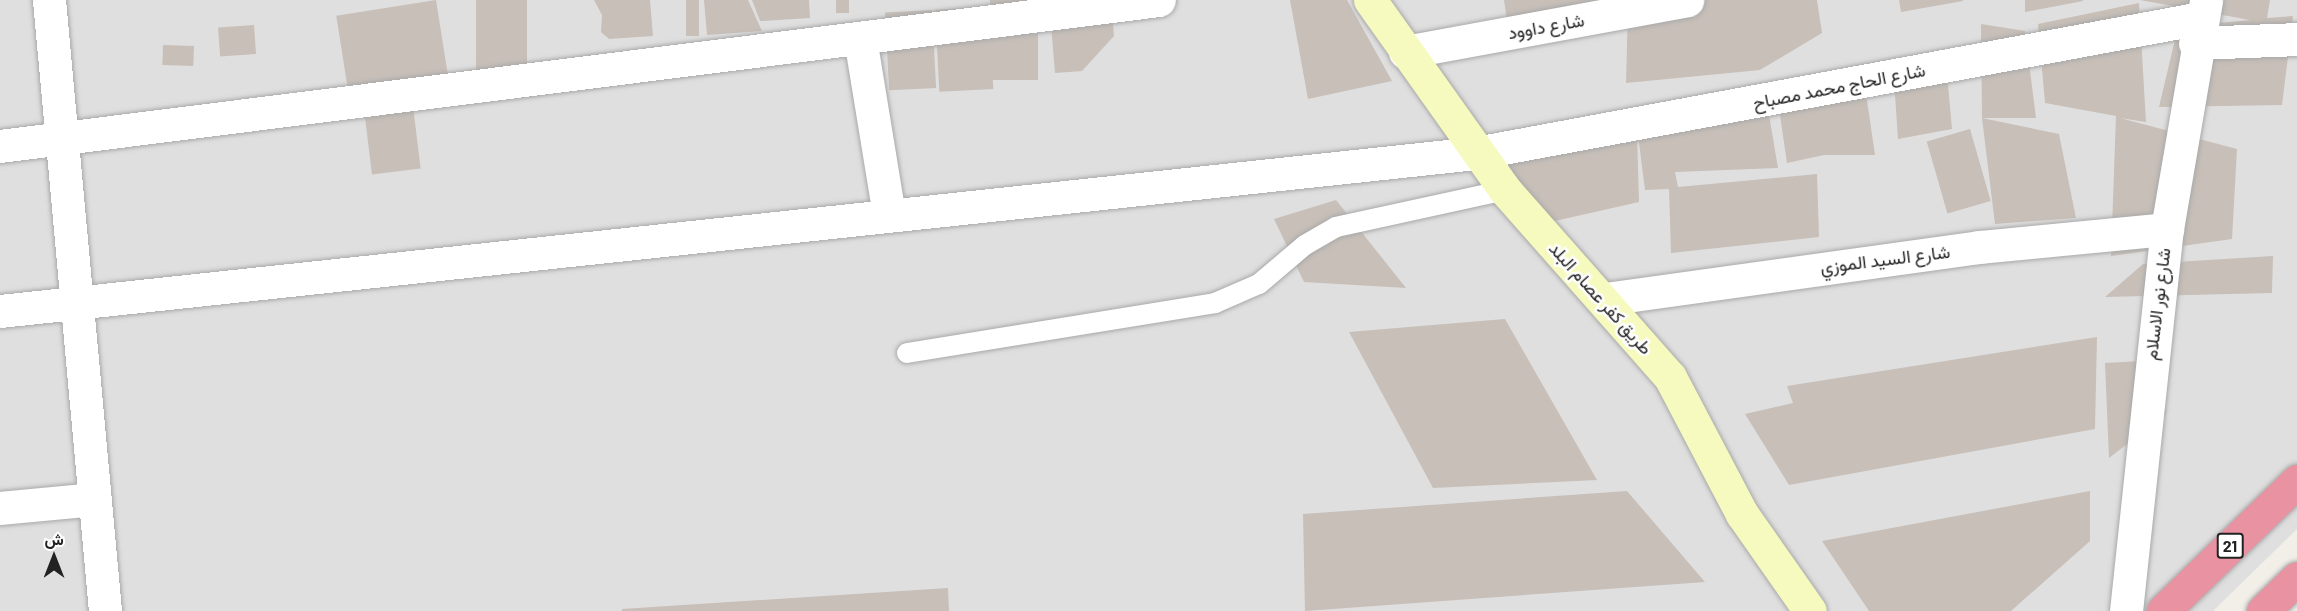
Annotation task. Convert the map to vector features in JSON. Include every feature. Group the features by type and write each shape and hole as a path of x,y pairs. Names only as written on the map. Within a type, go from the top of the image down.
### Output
{"highway":[{"name":"21","path":"2163,611 2297,481"},
{"path":"2263,611 2297,579"}],"street":[{"path":"49,0 105,611"},
{"path":"0,146 1159,0"},
{"name":"طريق كفر عصام البلد","path":"1370,0 1476,153 1505,190 1605,299 1670,377 1742,514 1810,611"},
{"name":"شارع داوود","path":"1405,52 1687,0"},
{"name":"شارع الحاج محمد مصباح","path":"0,311 1476,153 2201,20 2297,39"},
{"name":"شارع نور الاسلام","path":"2126,611 2167,229 2201,20"},
{"path":"860,38 889,216"},
{"name":"شارع السيد الموزي","path":"1605,299 1944,252 2167,229"},
{"path":"0,508 95,499"}],"lane":[{"path":"907,353 1215,303 1259,284 1305,245 1336,227 1505,190"}],"shaded area":[{"path":"0,0 2297,0 2297,529 2213,611 0,611"}],"building":[{"path":"436,0 448,78 349,94 336,16"},
{"path":"476,0 527,0 527,70 476,70"},
{"path":"594,0 650,0 653,36 609,39 601,32 602,15"},
{"path":"686,0 699,0 699,36 686,36"},
{"path":"704,0 748,0 762,31 707,35"},
{"path":"752,0 809,0 810,18 760,21"},
{"path":"836,0 849,0 849,13 836,13"},
{"path":"990,0 1038,0 1038,80 990,80"},
{"path":"1049,0 1111,0 1114,36 1082,71 1055,73"},
{"path":"1290,0 1347,0 1392,81 1308,99"},
{"path":"1504,0 1640,0 1507,21"},
{"path":"1657,0 1817,0 1822,33 1760,70 1626,83 1628,8"},
{"path":"1899,0 1963,0 1963,1 1901,12"},
{"path":"2025,0 2083,0 2083,1 2025,12"},
{"path":"2140,0 2270,0 2267,18 2293,16 2282,105 2159,107 2178,27 2250,20"},
{"path":"2139,3 2146,122 2120,118 2237,149 2232,239 2111,256 2116,116 2045,103 2038,24"},
{"path":"989,7 993,89 939,92 935,10"},
{"path":"932,10 936,88 889,90 885,12"},
{"path":"1981,24 2025,31 2036,118 1982,118"},
{"path":"254,25 256,54 220,56 218,28"},
{"path":"163,45 194,46 193,66 162,65"},
{"path":"1947,73 1952,129 1898,139 1894,80"},
{"path":"1865,87 1875,155 1824,155 1787,163 1778,102"},
{"path":"412,98 421,168 372,174 363,104"},
{"path":"1769,115 1778,168 1675,172 1678,187 1817,174 1819,237 1671,253 1669,189 1645,190 1637,127"},
{"path":"1982,118 2059,134 2076,218 1995,224"},
{"path":"1970,129 1991,201 1947,213 1927,141"},
{"path":"1637,134 1639,202 1546,223 1498,163"},
{"path":"1336,200 1406,288 1304,282 1274,219"},
{"path":"2273,256 2272,293 2105,297 2143,264"},
{"path":"1505,319 1597,480 1433,488 1349,332"},
{"path":"2097,337 2095,429 1789,485 1745,414 1793,403 1787,386"},
{"path":"2158,360 2166,414 2109,458 2105,363"},
{"path":"1627,491 1705,582 1305,611 1303,514"},
{"path":"2090,491 2090,541 2011,611 1869,611 1822,541"},
{"path":"948,588 949,611 622,611 622,609"}]}
